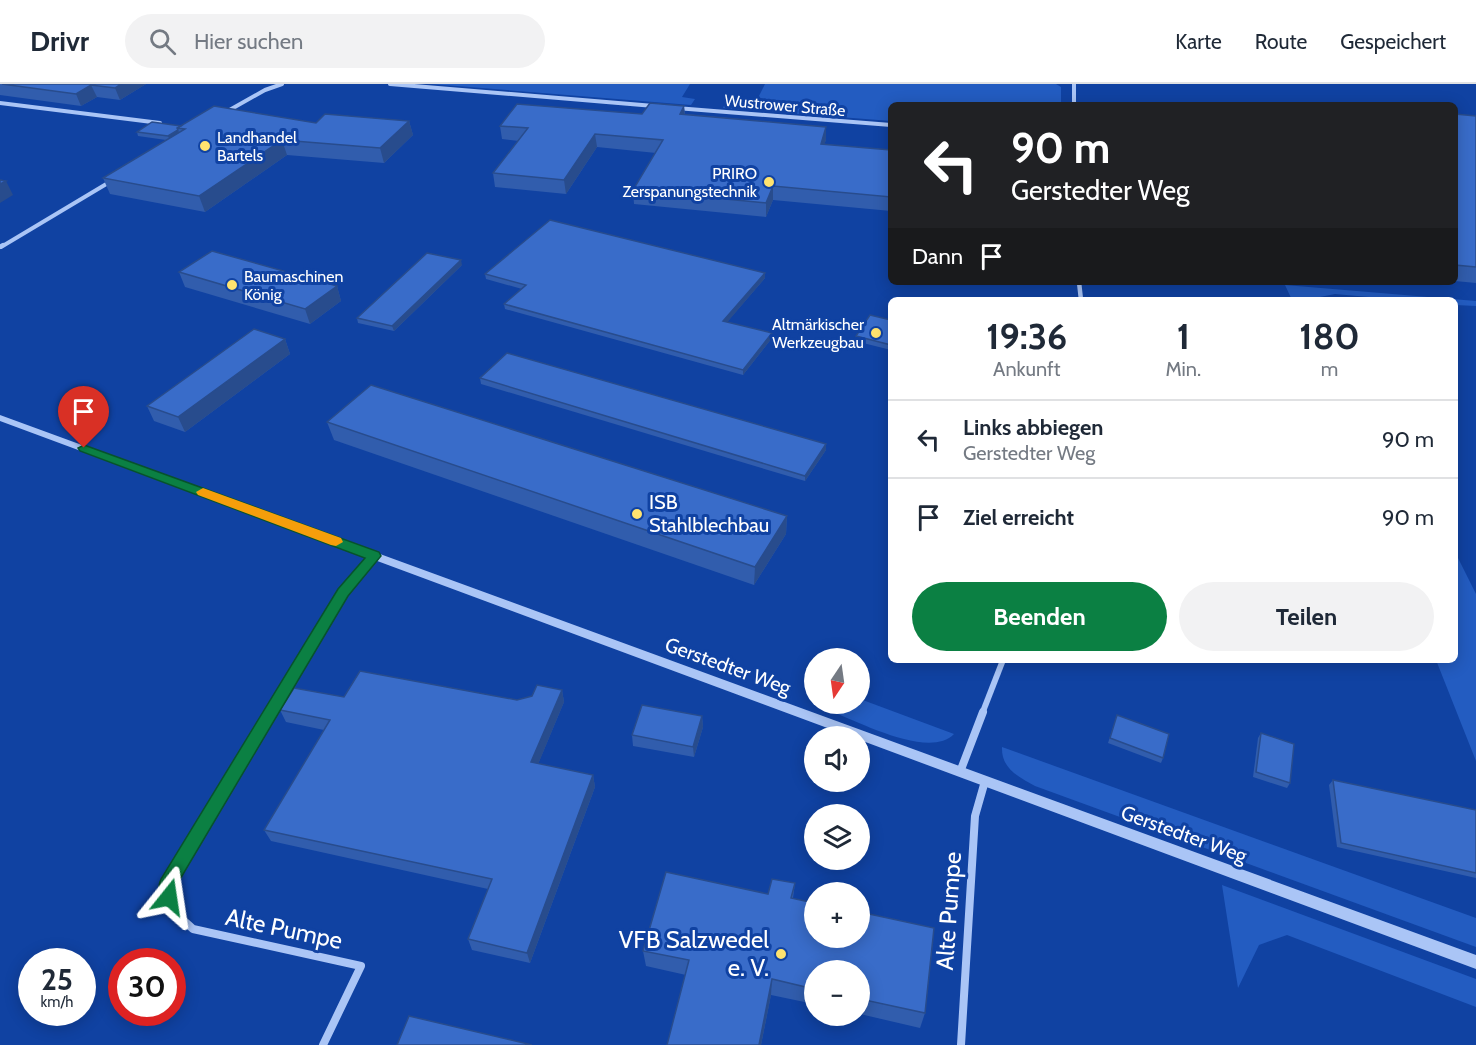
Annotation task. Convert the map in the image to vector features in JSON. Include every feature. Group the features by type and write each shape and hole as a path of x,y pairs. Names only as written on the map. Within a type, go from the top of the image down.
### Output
{"street":[{"path":"218,116 265,90 282,84"},
{"name":"Wustrower Straße","path":"390,84 888,125"},
{"path":"1074,84 1074,102"},
{"path":"0,103 170,124"},
{"path":"0,247 121,175"},
{"name":"Gerstedter Weg","path":"0,418 1476,962"},
{"name":"Alte Pumpe","path":"323,1045 361,966 193,929 171,909 167,884 343,592 374,556"},
{"path":"960,772 1002,663"},
{"name":"Alte Pumpe","path":"961,1045 975,816 985,781"}],"shaded area":[{"path":"432,84 690,84 682,97 695,99 691,105"},
{"path":"765,84 1056,84 1061,87 1061,102 888,102 888,121 723,108 726,101 755,104"},
{"path":"1285,285 1428,297 1368,297 1335,294 1320,297 1291,297"},
{"path":"1458,299 1476,301 1476,306 1458,305"},
{"path":"1458,558 1476,594 1476,761 1437,663 1458,663"},
{"path":"870,703 954,734 943,741 929,743 913,741 838,714 870,714"},
{"path":"1002,747 1476,918 1476,947 1035,786 1012,771 1004,761"},
{"path":"1222,885 1476,979 1476,1007 1287,935 1259,945 1238,988"}],"building":[{"path":"2,84 121,84 115,88 91,85 76,94"},
{"path":"650,103 684,106 680,114 826,127 821,144 888,150 888,197 773,186 766,203 633,190 663,140 595,134 564,180 493,173 528,128 500,126 517,104 642,114"},
{"path":"214,106 316,123 325,114 409,121 380,148 282,140 199,196 103,178 185,129 177,128"},
{"path":"1458,114 1476,116 1476,267 1458,265"},
{"path":"152,122 181,126 168,136 137,132"},
{"path":"550,220 765,273 723,321 772,333 743,370 504,304 526,285 485,274"},
{"path":"212,251 337,286 305,309 179,272"},
{"path":"427,253 461,260 392,326 357,318"},
{"name":"Altmärkischer Werkzeugbau","path":"870,315 888,319 888,344 856,336"},
{"path":"254,329 285,339 178,417 147,406"},
{"path":"507,353 826,444 805,476 480,378"},
{"path":"371,385 787,516 755,567 327,422"},
{"path":"360,671 517,700 532,696 537,685 562,690 531,762 593,775 527,953 468,939 492,879 264,830 330,720 280,710 294,688 344,697"},
{"path":"642,705 702,716 693,747 632,735"},
{"path":"1117,715 1169,734 1163,758 1110,738"},
{"path":"1261,733 1294,744 1290,783 1256,772"},
{"path":"1333,780 1476,810 1476,873 1341,843"},
{"path":"666,872 768,894 772,879 795,883 791,898 804,901 804,948 870,948 870,914 934,928 925,1013 870,1001 870,960 804,960 804,987 772,979 759,1045 667,1045 689,960 643,951"},
{"path":"409,1016 532,1045 397,1045"}],"slow traffic":[{"path":"203,492 336,542"}],"place":[{"name":"Landhandel Bartels","path":"205,146"},
{"name":"PRIRO Zerspanungstechnik","path":"769,182"},
{"name":"Baumaschinen König","path":"232,285"},
{"name":"Altmärkischer Werkzeugbau","path":"876,333"},
{"name":"ISB Stahlblechbau","path":"637,514"},
{"name":"VFB Salzwedel e. V.","path":"781,954"}],"route":[{"path":"84,448 374,556 343,592 167,884 169,897"}]}
